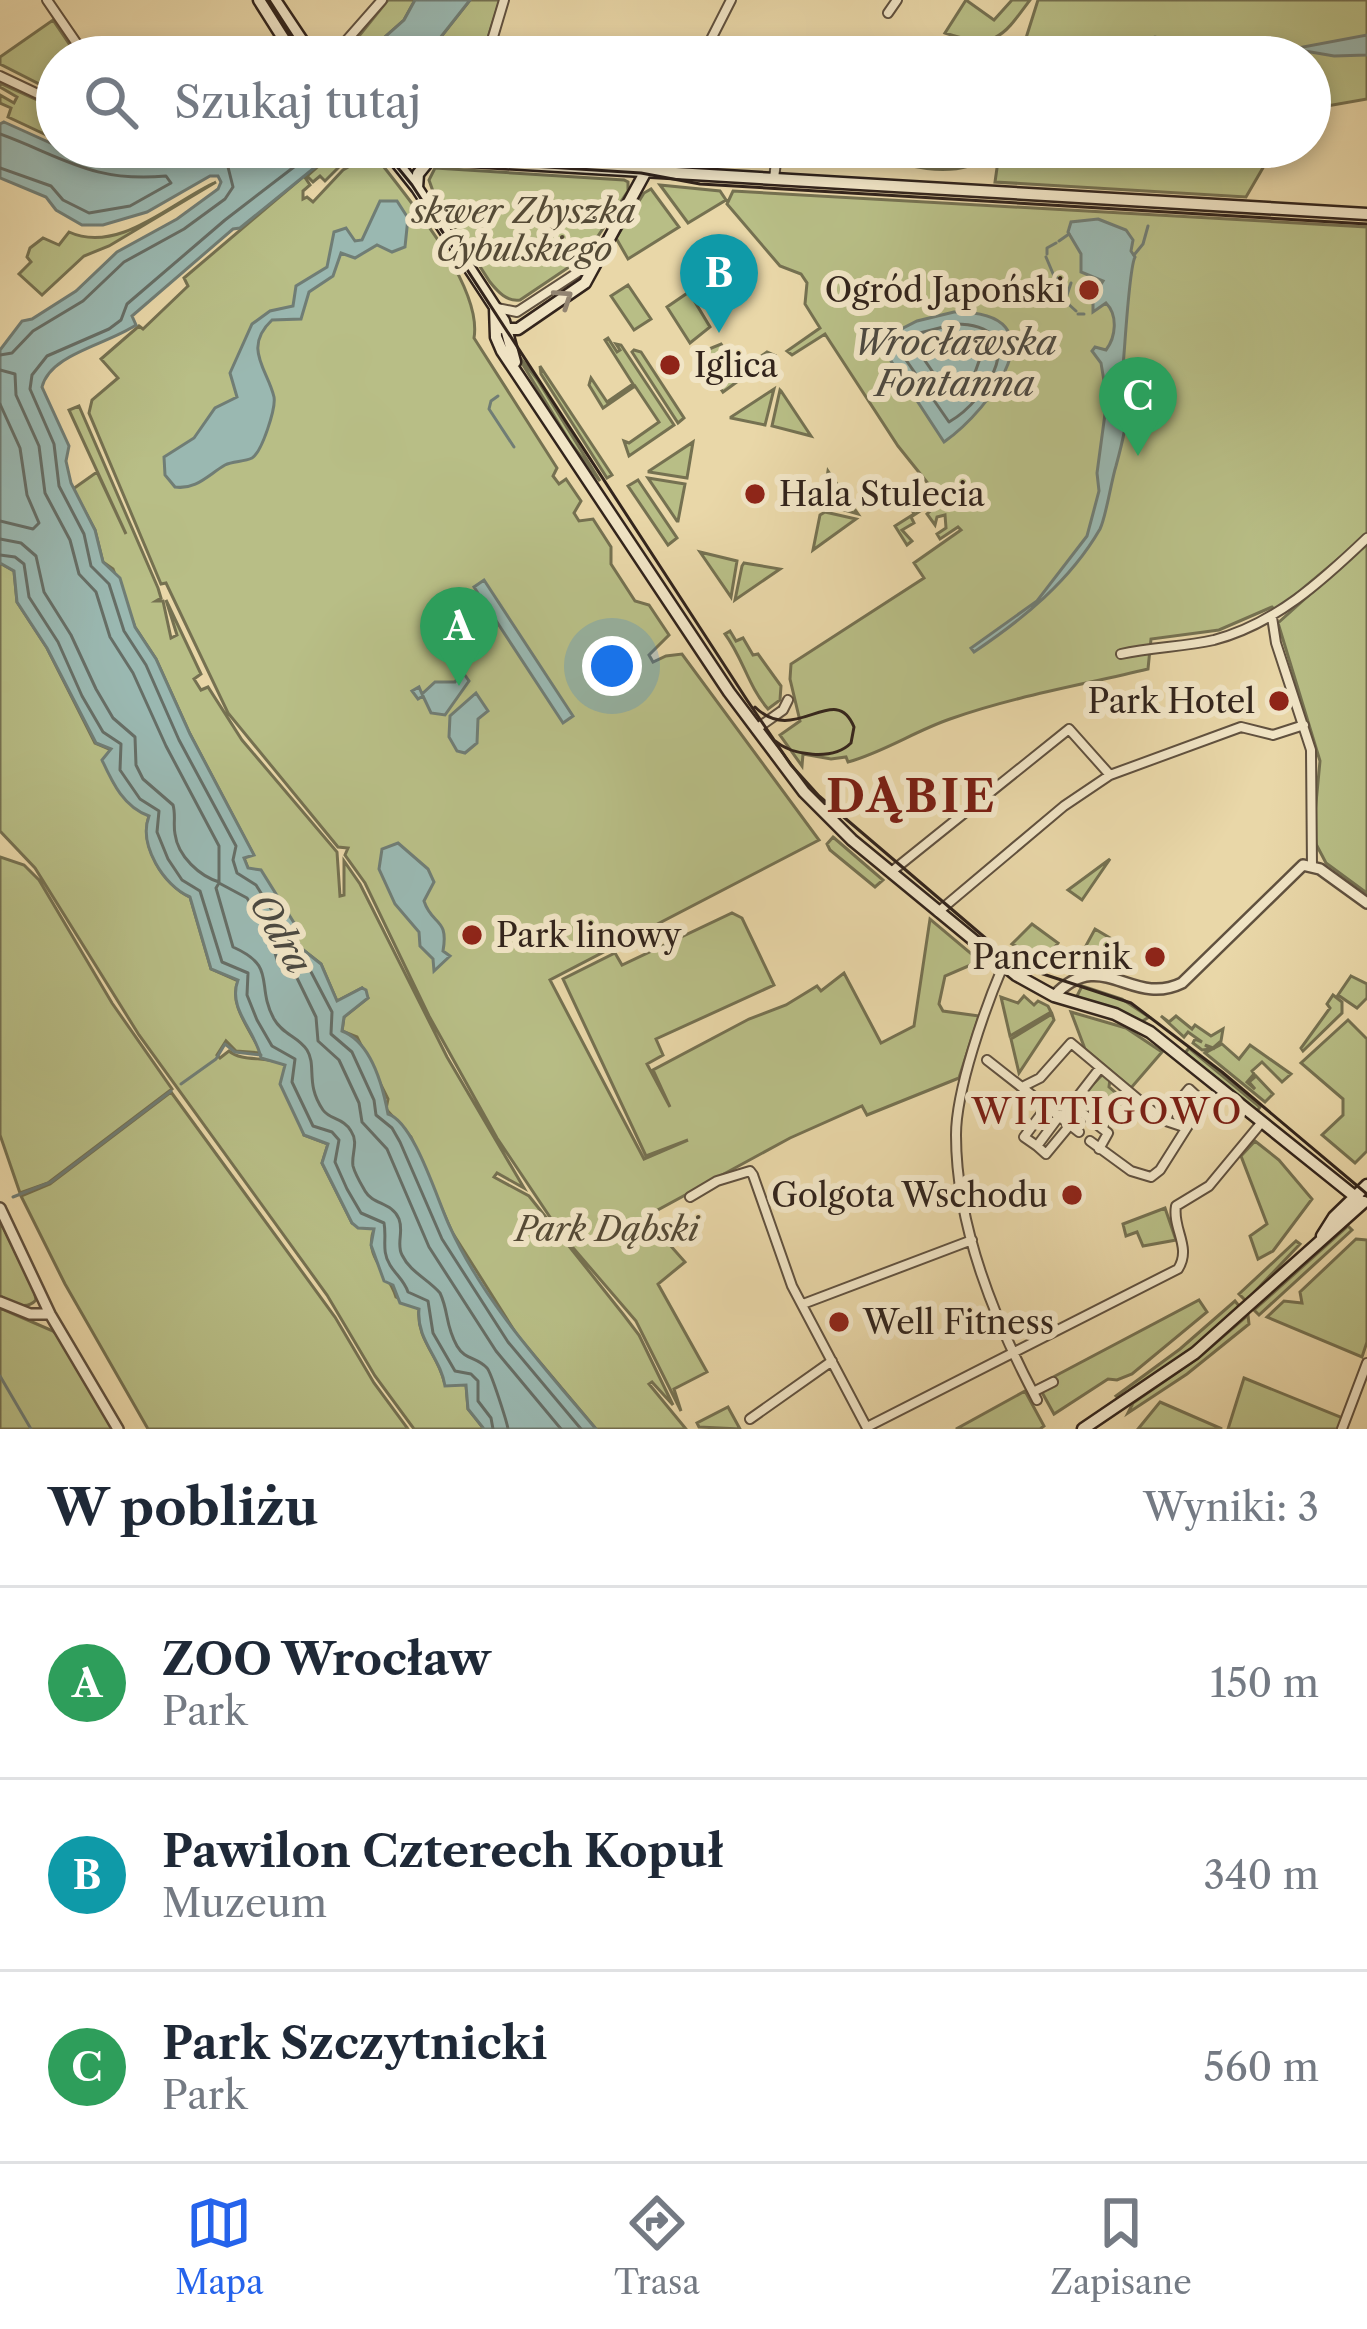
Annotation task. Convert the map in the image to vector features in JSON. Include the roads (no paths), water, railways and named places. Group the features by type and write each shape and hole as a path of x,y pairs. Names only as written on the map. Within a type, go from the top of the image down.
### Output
{"main road":[{"path":"259,0 282,36"},
{"path":"275,0 299,36"},
{"path":"401,168 495,307 507,331 515,368"},
{"path":"417,188 423,168"},
{"path":"623,168 1367,214"},
{"path":"495,324 507,331 521,326 584,284 646,170"},
{"path":"495,307 500,348 756,729 804,792 1003,966 1054,996 1139,1025 1363,1202"},
{"path":"1083,1429 1195,1353 1322,1237 1334,1217 1363,1202 1367,1185"}],"street":[{"path":"47,0 72,36"},
{"path":"350,36 382,0"},
{"path":"493,36 504,0"},
{"path":"713,36 731,0"},
{"path":"888,14 897,0"},
{"path":"0,76 36,93"},
{"path":"774,178 775,168"},
{"path":"495,307 517,312 595,261"},
{"path":"1121,653 1194,644 1253,628 1367,538"},
{"path":"1272,617 1312,767 1312,866"},
{"path":"1253,628 1276,643"},
{"path":"756,729 788,700"},
{"path":"938,911 1064,806 1109,775 1241,727 1273,735 1304,725"},
{"path":"891,872 1069,729 1109,775"},
{"path":"1054,996 1085,974 1148,989 1165,990 1182,983 1296,868 1312,866 1367,903"},
{"path":"1003,966 957,1121 957,1154 972,1240 1013,1354 1034,1396 1053,1382"},
{"path":"1024,1086 1040,1078 1071,1043 1163,1120 1184,1127"},
{"path":"987,1060 1048,1105 1074,1129 1046,1154 1024,1136 1048,1105"},
{"path":"1037,1146 1100,1068"},
{"path":"1090,1141 1131,1172 1150,1177 1160,1170 1203,1099 1189,1089 1163,1120"},
{"path":"1179,1101 1194,1114"},
{"path":"1072,1105 1108,1133 1100,1149"},
{"path":"690,1197 717,1181 750,1171 792,1286 867,1428 1178,1268 1185,1252 1174,1216 1176,1206 1210,1186 1262,1121"},
{"path":"0,1208 50,1314 118,1429"},
{"path":"803,1304 972,1240"},
{"path":"0,1302 30,1314 50,1314"},
{"path":"750,1419 832,1361"},
{"path":"1342,1429 1367,1364"}],"water":[{"path":"415,0 470,0 442,36 386,36 404,20"},
{"path":"1367,35 1367,55 1331,55 1331,42"},
{"name":"Odra","path":"0,124 36,136 36,168 314,168 233,229 132,316 136,325 67,358 42,387 69,446 66,461 71,483 95,530 103,562 120,578 135,627 156,659 254,855 244,858 248,868 261,870 301,934 297,941 302,949 321,964 337,1001 366,990 368,998 344,1017 342,1031 368,1055 388,1114 416,1146 449,1225 479,1280 515,1332 596,1429 484,1429 468,1409 466,1385 445,1386 421,1330 419,1309 400,1303 393,1285 384,1281 371,1245 374,1229 352,1223 322,1163 328,1144 304,1135 280,1084 285,1065 261,1058 236,1001 238,980 211,969 190,897 171,884 150,851 149,816 126,801 115,786 102,760 111,749 96,743 47,648 17,602 14,571 0,563 0,350 22,321 76,291 117,252 177,219 221,182 218,176 210,176 147,212 103,225 82,225 56,210 46,197 0,178"},
{"path":"380,201 397,201 408,218 405,247 392,252 377,245 355,258 341,253 333,276 309,292 301,319 272,320 263,330 258,350 274,397 260,447 252,458 225,465 196,484 175,487 165,475 164,457 194,438 215,408 237,397 230,373 252,324 270,311 293,306 296,286 327,267 334,232 346,228 355,241 362,240"},
{"path":"1098,219 1126,230 1135,257 1123,366 1126,421 1104,516 1088,548 1060,582 1027,612 974,652 971,648 1037,601 1087,536 1099,491 1107,399 1101,363 1092,351 1095,347 1106,350 1114,320 1106,303 1093,312 1093,297 1103,281 1081,272 1081,254 1068,232 1071,222"},
{"name":"Wrocławska Fontanna","path":"954,312 987,316 1005,327 1012,344 997,386 944,442 878,341 917,321"},
{"path":"484,580 573,716 563,723 474,587"},
{"path":"462,671 469,681 445,715 431,713 423,696 418,699 412,691 419,687 422,694 435,682 455,682"},
{"path":"476,693 488,711 478,719 477,743 465,753 457,751 449,737 450,716"},
{"path":"398,843 428,869 434,882 424,901 442,927 443,951 450,956 434,971 433,959 420,946 419,932 395,904 379,869 382,849"}],"waterway":[{"path":"1134,255 1148,226"},
{"path":"1059,241 1069,234"},
{"path":"1047,254 1047,248 1056,243"},
{"path":"1046,257 1054,276"},
{"path":"1056,277 1067,289"},
{"path":"1071,283 1065,301 1076,311"},
{"path":"1078,314 1084,314"},
{"path":"498,396 489,409 514,447"},
{"path":"497,925 522,933 532,929"},
{"path":"181,1084 216,1059 225,1044 235,1052 261,1055"},
{"path":"13,1197 51,1182 171,1091"},
{"path":"0,1376 31,1429"}],"tram line":[{"path":"269,0 292,36"},
{"path":"398,168 747,700 791,765 819,796 1003,953 1034,971 1131,1003 1222,1072 1367,1194"},
{"path":"562,168 641,173 700,184 1367,224"},
{"path":"755,707 785,720 836,710 846,714 854,727 851,743 823,754 791,750 774,740"}],"place":[{"name":"Ogród Japoński","path":"1089,290"},
{"name":"Pawilon Czterech Kopuł","path":"719,333"},
{"name":"Iglica","path":"670,365"},
{"name":"Park Szczytnicki","path":"1138,456"},
{"name":"Hala Stulecia","path":"755,494"},
{"name":"ZOO Wrocław","path":"459,686"},
{"name":"Park Hotel","path":"1279,701"},
{"name":"Park linowy","path":"472,935"},
{"name":"Pancernik","path":"1155,957"},
{"name":"Golgota Wschodu","path":"1072,1195"},
{"name":"Well Fitness","path":"839,1322"}],"district":[{"name":"DĄBIE","path":"912,796"},
{"name":"WITTIGOWO","path":"1108,1111"}],"park label":[{"name":"skwer Zbyszka Cybulskiego","path":"524,230"},
{"name":"Park Dąbski","path":"607,1229"}]}
